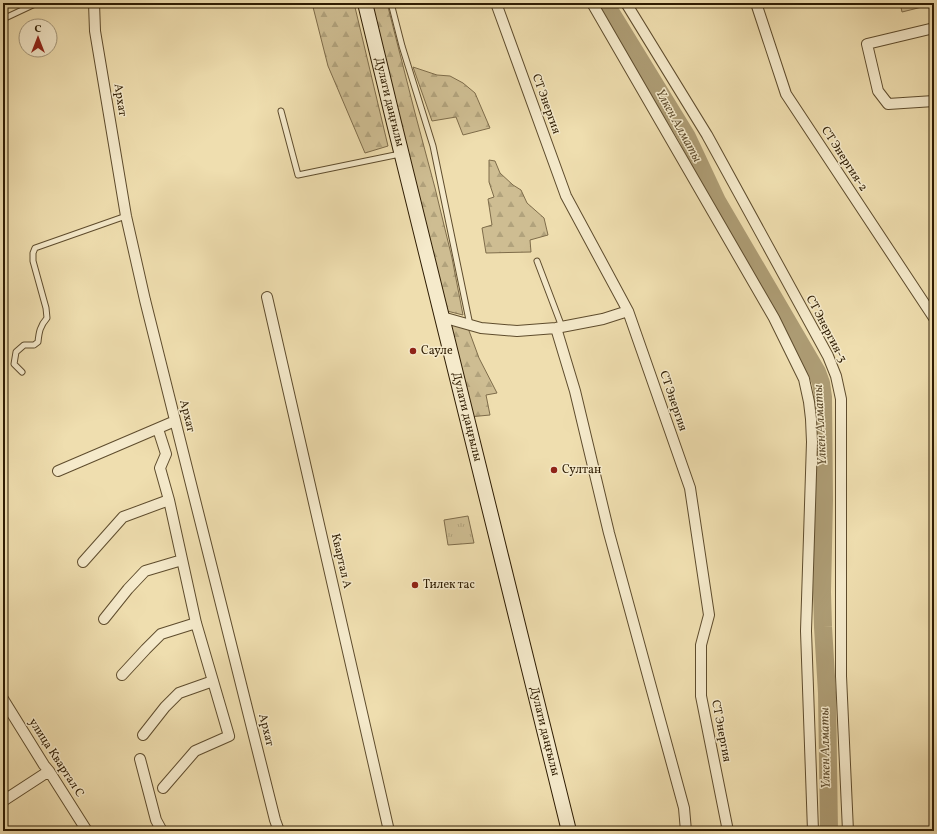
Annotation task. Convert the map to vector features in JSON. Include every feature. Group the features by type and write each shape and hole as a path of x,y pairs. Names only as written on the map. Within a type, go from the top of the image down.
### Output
{"main road":[{"name":"Дулати даңғылы","path":"365,3 569,831"}],"street":[{"name":"Архат","path":"94,3 96,31 126,216 175,421 279,831"},
{"name":"СТ Энергия","path":"496,3 566,196 628,311 690,488 709,616 701,645 701,696 728,831"},
{"path":"592,3 774,318 804,379 809,402 812,442 806,631 813,831"},
{"name":"СТ Энергия-3","path":"626,3 707,135 824,350 836,376 841,400 840,676 848,831"},
{"name":"СТ Энергия-2","path":"756,3 786,94 934,318"},
{"path":"934,28 867,44 878,91 888,104 934,102"},
{"name":"Квартал А","path":"267,297 389,831"},
{"path":"442,317 481,328 516,331 559,328 603,319 628,311"},
{"path":"559,328 609,532 684,808 686,831"},
{"path":"58,471 175,421"},
{"path":"158,429 166,454 160,468 170,500 196,623 229,736 195,751 163,788"},
{"path":"83,562 123,517 170,500"},
{"path":"104,619 128,589 145,571 182,560"},
{"path":"122,675 161,634 196,623"},
{"path":"143,735 179,692 214,681"},
{"name":"улица Квартал С","path":"3,699 87,831"},
{"path":"140,759 156,820 162,831"},
{"path":"3,801 49,771"}],"lane":[{"path":"3,19 37,3"},
{"path":"391,3 402,46 433,146 470,324"},
{"path":"282,111 298,175 401,154"},
{"path":"22,372 14,364 16,352 24,345 34,345 38,342 39,330 47,318 46,308 33,261 32,253 35,248 126,216"},
{"path":"537,261 559,328"}],"green space":[{"path":"312,3 354,3 388,146 365,153 328,66"},
{"path":"371,3 387,3 435,188 452,258 463,315 447,311"},
{"path":"900,3 934,3 934,4 902,12"},
{"path":"413,67 437,75 450,76 463,83 475,93 490,128 463,135 456,117 432,121"},
{"path":"489,160 495,161 500,173 521,190 527,203 544,218 548,235 530,240 531,252 486,253 482,228 492,225 488,199 494,197 489,182"},
{"path":"448,324 468,328 479,358 497,393 486,395 490,415 469,417"},
{"path":"468,516 474,543 448,545 444,520"}],"waterway":[{"name":"Үлкен Алматы","path":"605,3 687,137 717,201 817,372 821,383 823,397 824,500 822,592 827,693 829,831"}],"place":[{"name":"Сауле","path":"413,351"},
{"name":"Султан","path":"554,470"},
{"name":"Тилек тас","path":"415,585"}]}
